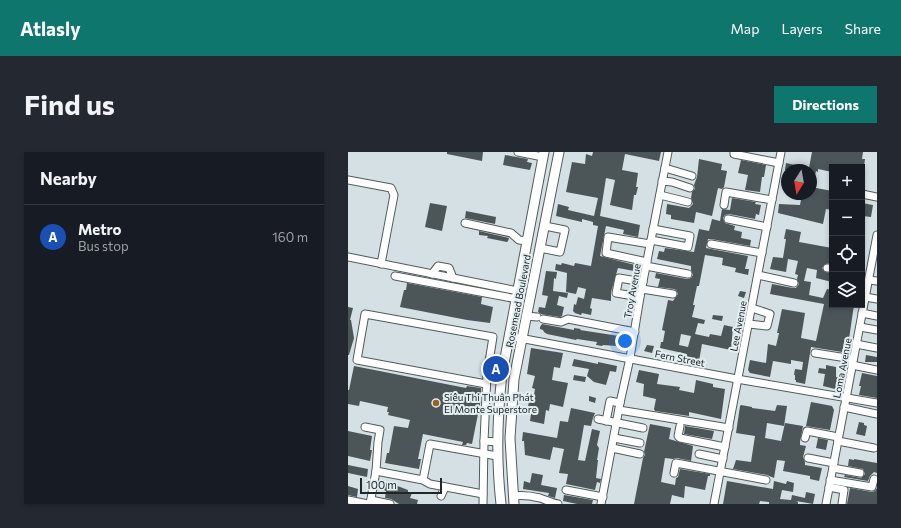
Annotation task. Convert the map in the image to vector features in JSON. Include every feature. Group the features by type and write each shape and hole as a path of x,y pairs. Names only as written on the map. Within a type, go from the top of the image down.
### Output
{"main road":[{"name":"Rosemead Boulevard","path":"512,501 507,485 507,465 511,452 510,438 514,379 559,152"},
{"name":"Rosemead Boulevard","path":"501,504 497,442 498,410 502,377 544,155"}],"street":[{"path":"518,152 544,155"},
{"name":"Troy Avenue","path":"602,500 668,152"},
{"path":"734,152 734,154 779,163"},
{"name":"Lee Avenue","path":"714,504 781,152"},
{"path":"665,168 692,176"},
{"path":"348,180 391,188 394,195 381,264"},
{"path":"662,181 672,182 690,188"},
{"path":"724,205 726,192 772,200"},
{"path":"865,195 877,197"},
{"path":"660,196 688,202"},
{"path":"728,219 767,227"},
{"path":"465,223 511,233 519,240 527,241"},
{"path":"540,248 560,252 564,230 545,226"},
{"path":"653,229 690,236 688,247 608,237 606,253 688,274"},
{"name":"Loma Avenue","path":"865,297 867,277 874,268 877,235"},
{"path":"711,244 762,253"},
{"path":"348,257 453,278 518,295"},
{"path":"758,275 794,283"},
{"path":"395,276 518,295"},
{"path":"867,277 877,282"},
{"path":"640,297 616,293 619,278 673,294"},
{"path":"865,297 877,299"},
{"path":"749,324 767,326 770,314 752,308"},
{"name":"Loma Avenue","path":"828,504 833,465 863,308"},
{"path":"862,313 877,316"},
{"path":"483,504 483,453 486,384 493,337 365,314 357,360 486,384"},
{"path":"526,316 562,322 568,319 635,332"},
{"path":"860,327 877,330"},
{"name":"Fern Street","path":"509,336 738,379 877,403"},
{"path":"856,344 877,348"},
{"path":"815,353 853,362 877,370"},
{"path":"487,374 502,377"},
{"path":"606,421 610,401 620,407 729,428"},
{"path":"844,407 877,414"},
{"path":"598,419 643,428"},
{"path":"680,426 678,435 680,438 725,447"},
{"path":"365,427 380,430 376,471 370,503"},
{"path":"805,438 807,431 874,448"},
{"path":"614,438 640,443"},
{"path":"484,441 497,442"},
{"path":"423,480 430,444 497,456"},
{"path":"612,448 640,454"},
{"path":"699,454 723,459"},
{"path":"808,458 860,473"},
{"path":"674,473 676,463 766,480"},
{"path":"376,471 423,480 430,484 483,494"},
{"path":"830,484 872,488 874,479"},
{"path":"830,484 844,490 842,504"},
{"path":"441,496 445,487"},
{"path":"566,490 602,500"},
{"path":"512,501 522,495 558,504"},
{"path":"348,500 390,504"}],"building":[{"path":"447,152 483,152 482,161 447,154"},
{"path":"593,152 661,152 659,161 625,154 622,170 638,173 636,187 638,187 636,195 634,195 632,210 610,205 615,180 606,178 600,216 640,225 638,237 623,234 624,230 606,226 600,256 635,265 634,271 618,268 611,292 611,301 592,298 590,308 592,309 591,315 582,313 581,315 573,311 574,304 576,305 578,297 584,299 586,289 578,287 576,294 566,292 567,273 555,270 556,264 561,265 562,263 574,266 575,263 591,266 598,226 593,225 593,222 582,219 582,222 556,216 558,204 569,207 568,210 594,216 598,198 566,192 572,162 585,164 586,154 592,156"},
{"path":"812,152 863,152 862,159 865,159 864,164 829,164 829,171 818,169 818,172 817,164 810,164"},
{"path":"505,155 528,159 527,162 532,163 530,170 503,165"},
{"path":"699,159 722,164 721,170 727,171 724,187 722,189 718,188 712,216 696,212 694,223 671,219 671,215 666,214 667,204 689,208 693,204 691,198 692,192 695,189 694,185 697,177"},
{"path":"741,160 766,165 764,177 762,177 760,192 745,190 748,175 738,173"},
{"path":"817,188 829,190 829,210 826,209 823,224 778,213 779,204 800,205 801,200 817,200"},
{"path":"732,198 756,202 755,204 761,205 759,215 756,214 755,219 729,214 725,215 723,218 725,223 735,226 734,230 742,232 741,238 751,240 750,246 708,239 706,248 748,256 745,269 749,269 748,275 735,272 736,268 722,265 723,258 705,255 699,286 697,286 693,305 695,305 692,317 705,320 704,324 698,323 695,334 709,337 710,334 721,336 724,325 733,327 731,350 702,344 699,361 686,358 687,354 660,348 665,331 662,330 668,300 673,301 678,294 674,289 658,287 660,279 655,278 656,273 687,279 691,278 693,275 691,266 657,259 659,251 664,252 665,248 694,252 699,229 709,231 712,219 720,221 722,209 730,210","holes":["681,334 691,336 688,347 679,345"]},
{"path":"430,203 447,206 442,231 425,227"},
{"path":"865,204 873,205 871,217 865,216"},
{"path":"466,211 496,217 495,224 465,218"},
{"path":"786,229 801,232 799,242 829,247 829,263 825,264 822,268 825,272 829,273 829,281 816,278 817,270 807,268 804,281 811,282 809,295 823,298 827,289 829,289 829,308 854,308 849,339 845,338 842,352 811,347 805,384 796,382 794,375 795,369 802,370 803,362 791,360 791,364 773,361 770,377 750,373 748,370 750,360 766,363 768,344 776,346 782,309 805,313 801,338 816,341 824,304 770,294 772,284 796,288 799,284 797,279 798,275 795,274 798,261 788,259 786,272 770,269 773,257 783,258 786,239 784,239"},
{"path":"479,231 509,238 507,242 487,238 488,236 479,235"},
{"path":"546,271 557,272 556,279 554,278 553,291 568,293 567,298 559,296 557,305 564,307 562,316 560,317 541,314 538,312 539,307 545,308 548,296 542,295"},
{"path":"407,283 482,297 481,304 493,307 490,323 400,307"},
{"path":"740,291 746,292 744,298 738,296"},
{"path":"348,307 353,308 350,320 348,320"},
{"path":"713,315 723,316 722,321 712,319"},
{"path":"348,320 351,320 354,338 349,355 348,355"},
{"path":"542,324 619,336 617,346 596,345 597,342 576,340 547,334 540,329"},
{"path":"647,345 654,346 652,353 644,351"},
{"path":"531,348 563,353 560,368 554,367 552,380 568,383 563,407 550,404 549,411 546,410 544,424 530,421 532,407 528,407 529,401 533,401 535,389 532,388 535,376 527,374"},
{"path":"866,355 877,357 877,362 865,362"},
{"path":"574,359 617,366 616,372 610,371 606,385 594,382 587,376 589,369 572,366"},
{"path":"826,365 836,367 836,377 840,377 839,387 835,389 823,386 825,374 818,373 819,368 826,369"},
{"path":"354,366 466,388 467,386 481,388 481,399 472,444 467,443 466,445 462,445 463,442 423,434 418,459 421,459 419,469 385,463 387,453 389,453 394,426 408,428 410,420 388,415 388,407 360,401 359,406 348,404 348,390"},
{"path":"639,370 659,374 657,384 680,387 679,390 694,393 696,380 713,384 713,387 725,389 721,419 689,412 689,416 655,411 656,399 643,396 644,384 636,382"},
{"path":"862,373 877,376 877,398 859,395 861,386 859,386"},
{"path":"574,375 586,377 585,382 573,380"},
{"path":"589,396 596,398 595,403 589,401"},
{"path":"811,402 832,406 834,410 830,430 806,426"},
{"path":"741,405 775,411 777,405 787,406 784,426 767,423 765,438 781,441 785,423 803,426 800,445 806,446 803,457 805,465 822,468 819,481 810,479 810,476 783,471 785,461 777,460 774,478 767,475 733,469 736,460 751,462 755,436 736,433"},
{"path":"571,408 595,413 591,426 584,425 578,460 585,461 592,429 600,431 597,445 599,448 596,478 601,479 600,483 597,482 595,490 566,484 568,474 559,473 564,449 553,447 550,460 525,455 524,441 522,441 523,432 557,438 560,421 568,422"},
{"path":"859,422 864,423 864,425 867,426 865,436 856,434"},
{"path":"650,424 671,428 669,439 693,446 691,461 677,458 665,458 661,482 675,485 680,469 710,474 710,476 708,476 705,490 685,486 684,498 672,495 670,504 634,504"},
{"path":"685,426 714,431 712,439 684,434"},
{"path":"348,431 372,436 370,461 348,456"},
{"path":"818,438 828,440 826,450 816,448"},
{"path":"849,459 877,463 877,473 874,472 868,481 844,477 845,475 861,478 865,474 863,469 848,466"},
{"path":"348,465 368,469 367,477 348,473"},
{"path":"532,473 543,475 541,485 557,488 555,498 548,496 549,493 523,489 524,481 530,483"},
{"path":"727,481 773,489 774,481 786,484 787,481 794,483 793,492 782,490 780,499 791,500 792,495 805,498 806,492 815,494 813,504 796,501 798,504 769,504 769,502 760,501 759,504 723,504"},
{"path":"386,483 408,490 408,492 412,493 410,498 418,500 417,504 399,504 391,499 385,498 386,491 384,490"},
{"path":"348,486 358,489 357,497 348,495"},
{"path":"850,488 872,492 877,488 877,504 847,504"},
{"path":"564,495 593,500 592,504 577,504 563,501"}],"place":[{"name":"Metro","path":"496,369"},
{"name":"Siêu Thi Thuân Phát El Monte Superstore","path":"436,403"}]}
